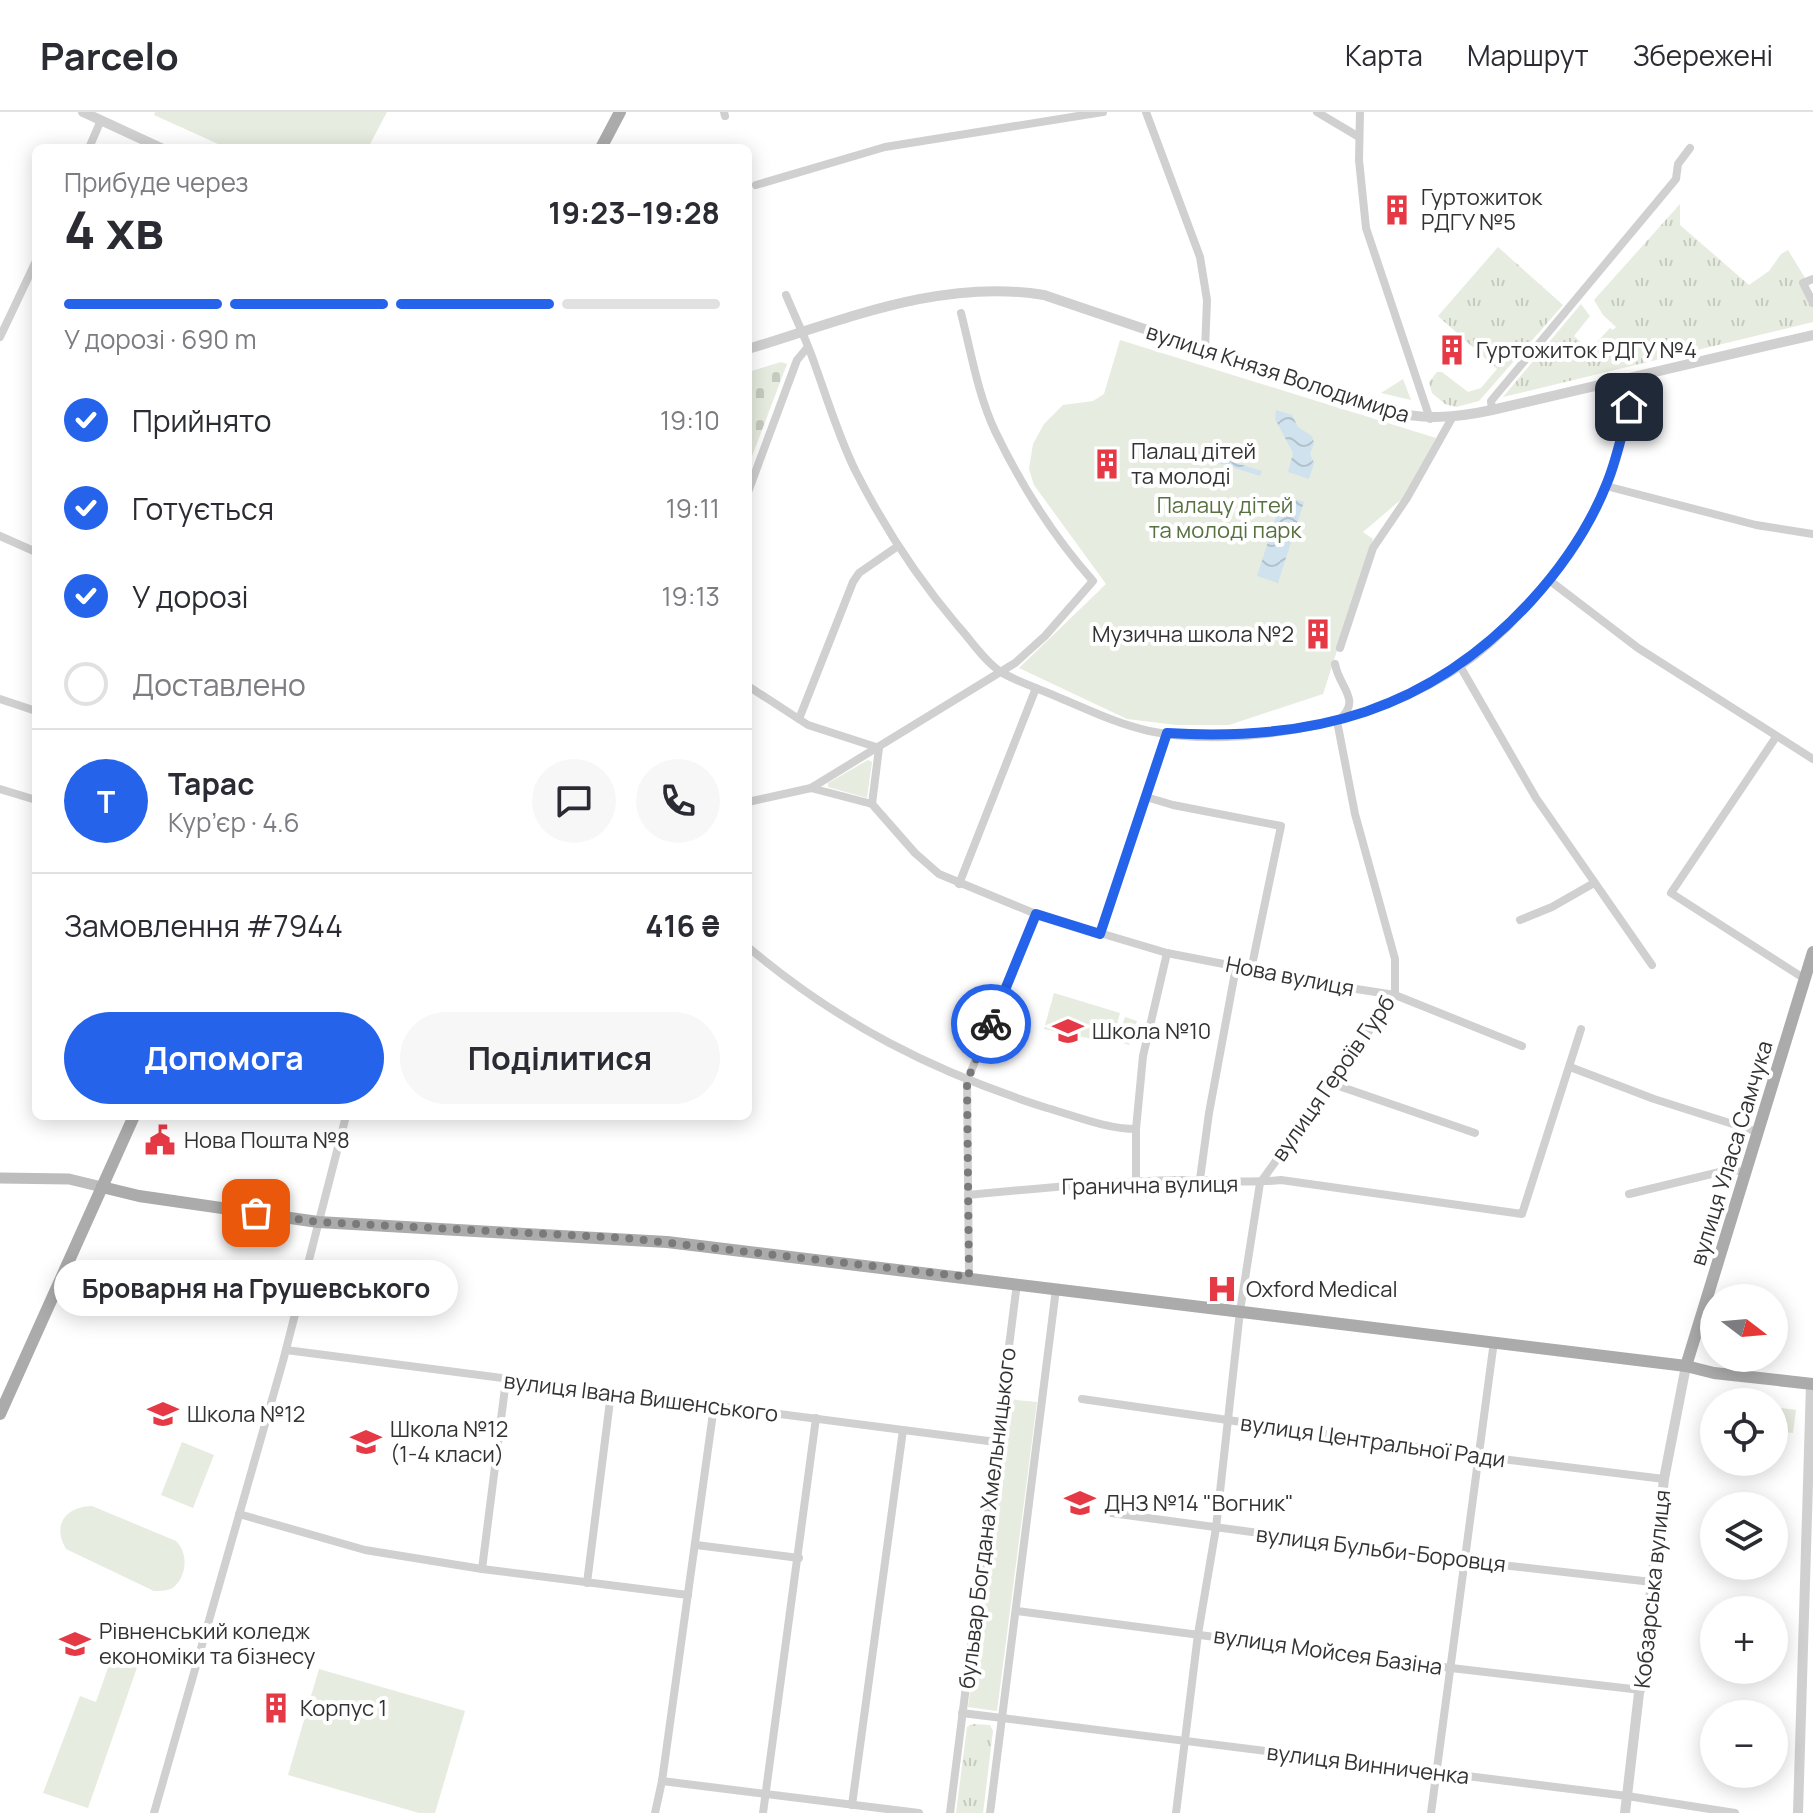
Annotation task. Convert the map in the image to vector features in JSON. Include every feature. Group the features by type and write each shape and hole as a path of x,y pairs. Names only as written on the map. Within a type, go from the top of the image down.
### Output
{"main road":[{"path":"603,144 620,112"},
{"name":"вулиця Уласа Самчука","path":"1686,1366 1813,952"},
{"path":"0,1414 132,1120"},
{"path":"0,1178 69,1179 139,1196 318,1222 625,1238 969,1277 1494,1341 1812,1384"}],"street":[{"path":"83,112 152,144"},
{"path":"756,185 885,147 1103,112"},
{"path":"1146,112 1200,257 1207,300 1205,351"},
{"path":"1317,112 1359,137"},
{"path":"1360,112 1366,228 1430,419"},
{"path":"91,144 101,120"},
{"path":"1492,410 1491,401 1676,179 1678,164 1690,148"},
{"path":"0,337 32,269"},
{"path":"1813,279 1803,283 1813,303"},
{"name":"вулиця Князя Володимира","path":"752,348 879,309 936,296 976,290 1009,290 1044,295 1386,411 1430,419 1492,410 1813,335"},
{"path":"786,295 855,471 898,546 943,608 999,672 1120,724 1167,733 1259,734 1337,721 1383,705 1460,666 1492,641 1549,580 1572,548 1606,486 1629,407 1630,379"},
{"path":"752,801 811,788 1015,663 1045,636 1093,581 1047,523 995,430 961,313"},
{"path":"752,481 797,360 807,348"},
{"path":"1340,648 1373,548 1407,498 1452,418"},
{"path":"1606,486 1756,525 1813,534"},
{"path":"0,536 32,550"},
{"path":"799,719 853,582 859,573 898,546"},
{"path":"1549,580 1638,648 1813,759"},
{"name":"вулиця Героїв Гурб","path":"1176,1813 1198,1634 1216,1528 1240,1311 1260,1183 1395,995 1395,959 1355,814 1337,721 1348,713 1350,705 1335,664"},
{"path":"1460,666 1536,798 1652,965"},
{"path":"959,884 1036,688"},
{"path":"752,689 826,733 879,748"},
{"path":"0,699 32,710"},
{"path":"1100,934 1167,733"},
{"path":"1776,737 1671,893 1750,947 1805,979"},
{"path":"811,788 872,804 879,748"},
{"path":"0,789 32,799"},
{"path":"1146,797 1281,826 1251,970"},
{"name":"Нова вулиця","path":"872,804 915,853 939,874 1036,914 1167,953 1395,995 1522,1046"},
{"path":"1520,920 1552,907 1594,883"},
{"path":"969,1277 967,1081 1036,914"},
{"path":"752,950 844,1018 894,1047 967,1081 1069,1115 1136,1129"},
{"path":"1136,1181 1136,1129 1143,1056 1167,953"},
{"path":"1200,1179 1236,967"},
{"path":"1581,1029 1570,1067 1654,1099 1758,1132"},
{"name":"Гранична вулиця","path":"968,1195 1136,1181 1200,1179 1260,1183 1281,1180 1522,1214 1570,1067"},
{"path":"1333,1084 1475,1133"},
{"path":"154,1813 286,1350 345,1120"},
{"path":"1629,1194 1732,1169 1745,1173"},
{"name":"бульвар Богдана Хмельницького","path":"1001,1719 962,1713 1017,1283"},
{"name":"бульвар Богдана Хмельницького","path":"990,1813 1056,1289"},
{"path":"1431,1813 1494,1341"},
{"name":"вулиця Івана Вишенського","path":"286,1350 996,1442"},
{"name":"Кобзарська вулиця","path":"1625,1813 1664,1479 1686,1366"},
{"path":"482,1569 506,1380"},
{"path":"1798,1813 1812,1384"},
{"path":"587,1583 611,1393"},
{"name":"вулиця Центральної Ради","path":"1082,1399 1478,1456 1664,1479"},
{"path":"655,1813 714,1406"},
{"path":"763,1813 816,1418"},
{"path":"852,1805 903,1430"},
{"name":"вулиця Бульби-Боровця","path":"1111,1513 1466,1561 1652,1582"},
{"path":"239,1514 365,1550 482,1569 688,1595"},
{"path":"696,1545 799,1558"},
{"name":"вулиця Мойсея Базіна","path":"1017,1611 1641,1690"},
{"path":"950,1813 962,1713"},
{"name":"вулиця Винниченка","path":"1001,1719 1627,1796 1735,1813"},
{"path":"662,1781 919,1813"}],"green space":[{"path":"155,112 387,112 370,144 218,144 154,115"},
{"path":"1680,204 1680,225 1749,285 1769,271 1781,254 1788,250 1805,278 1800,283 1813,308 1813,322 1503,397 1581,304 1590,316 1574,336 1583,344 1586,354 1610,328 1613,330 1616,327 1603,315 1594,300"},
{"path":"1498,247 1563,305 1479,401 1456,407 1445,404 1432,393 1429,382 1437,372 1442,372 1468,392 1481,388 1497,369 1438,316"},
{"name":"Палацу дітей та молоді парк","path":"1120,340 1436,438 1403,498 1363,532 1373,539 1323,694 1229,725 1176,725 1127,719 1019,668 1106,584 1034,485 1029,469 1033,444 1044,424 1063,405 1093,401 1104,394"},
{"path":"781,362 787,364 752,456 752,371"},
{"path":"1403,379 1411,400 1381,393"},
{"path":"868,760 872,762 867,798 828,787 828,783"},
{"path":"1054,993 1120,1013 1112,1043 1044,1029"},
{"path":"1125,1017 1137,1021 1129,1045 1117,1041"},
{"path":"1007,1399 1037,1402 997,1711 968,1707"},
{"path":"1788,1409 1796,1410 1793,1433 1788,1432"},
{"path":"182,1442 214,1455 193,1508 161,1495"},
{"path":"92,1506 176,1541 183,1551 184,1564 182,1576 175,1586 154,1591 66,1549 60,1532 64,1519 75,1510"},
{"path":"114,1651 140,1659 88,1808 43,1793 80,1696 96,1702"},
{"path":"319,1669 465,1711 435,1813 419,1813 288,1775"},
{"path":"973,1724 990,1725 993,1731 983,1813 956,1813 967,1727"}],"water":[{"path":"1276,410 1292,415 1298,427 1312,436 1314,443 1310,454 1314,463 1309,479 1288,472 1293,453 1275,419"},
{"path":"1182,446 1262,471 1260,476 1181,451"},
{"path":"1283,495 1304,502 1278,583 1257,576"}],"way so far":[{"path":"256,1213 318,1222 625,1238 969,1277 967,1081 991,1024"}],"place":[{"name":"Гуртожиток РДГУ №5","path":"1397,210"},
{"name":"Гуртожиток РДГУ №4","path":"1452,350"},
{"name":"Палац дітей та молоді","path":"1107,464"},
{"name":"Музична школа №2","path":"1318,634"},
{"name":"Школа №10","path":"1068,1031"},
{"name":"Нова Пошта №8","path":"160,1140"},
{"name":"Броварня на Грушевського","path":"256,1213"},
{"name":"Oxford Medical","path":"1222,1289"},
{"name":"Школа №12","path":"163,1414"},
{"name":"Школа №12 (1-4 класи)","path":"366,1442"},
{"name":"ДНЗ №14 \"Вогник\"","path":"1080,1503"},
{"name":"Рівненський коледж економіки та бізнесу","path":"75,1644"},
{"name":"Корпус 1","path":"276,1708"}],"route":[{"path":"991,1024 1036,914 1100,934 1167,733 1233,736 1272,733 1337,721 1383,705 1460,666 1492,641 1521,611 1572,548 1606,486 1629,407"}]}
